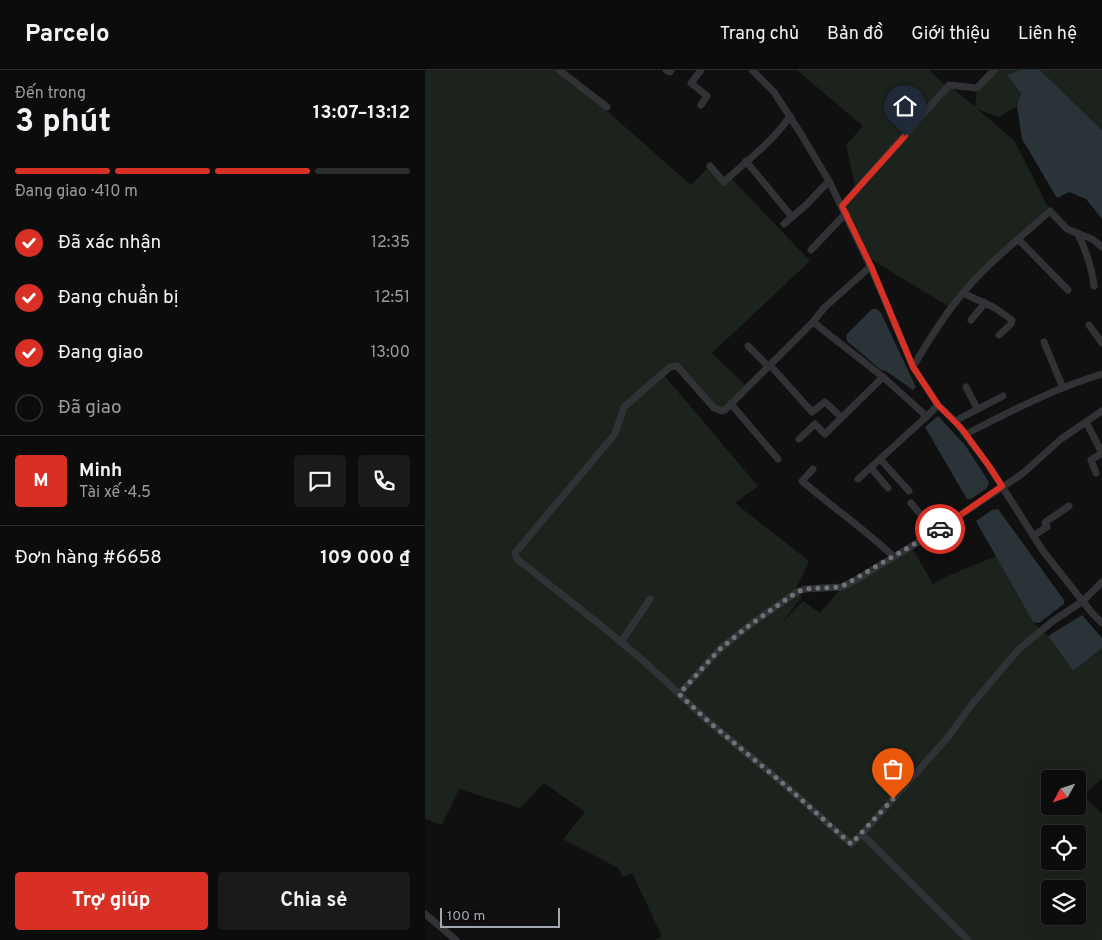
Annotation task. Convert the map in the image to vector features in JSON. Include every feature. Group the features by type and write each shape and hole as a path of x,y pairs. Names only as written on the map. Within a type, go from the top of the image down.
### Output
{"street":[{"path":"559,70 607,107"},
{"path":"667,70 670,72 671,70"},
{"path":"701,70 691,83 707,96 701,105"},
{"path":"752,70 774,92 829,181 871,266 913,367 938,405 955,420 989,466 1043,551 1102,622"},
{"path":"811,250 949,85 977,88 994,70"},
{"path":"710,166 724,182 773,136 790,116"},
{"path":"746,161 792,217"},
{"path":"784,224 829,181"},
{"path":"913,367 928,341 963,293 982,272 1050,211 1067,229 1092,239 1102,247"},
{"path":"1078,234 1089,257 1094,286"},
{"path":"1019,240 1068,290"},
{"path":"871,266 824,308 813,322 725,410 718,410 677,366 669,367 624,406 615,434 515,553 517,559 660,675 709,722 785,785 851,844 948,737 973,703 1019,649 1053,621 1083,601 1102,582"},
{"path":"963,293 995,308 1012,320 1011,324 999,336"},
{"path":"971,320 985,303"},
{"path":"813,322 883,377 923,413 925,418"},
{"path":"1089,325 1102,343"},
{"path":"1044,342 1063,388"},
{"path":"749,346 812,412 825,402 841,417"},
{"path":"966,434 1063,388 1102,374"},
{"path":"799,439 815,424 825,434 883,377"},
{"path":"966,387 977,408"},
{"path":"955,420 1003,396"},
{"path":"731,404 778,459"},
{"path":"858,479 881,460 938,405"},
{"path":"679,694 720,649 751,624 797,592 805,589 841,587 935,532 1022,474 1061,439 1102,411"},
{"path":"1085,422 1102,453 1091,460 1096,473"},
{"path":"881,460 909,491"},
{"path":"871,468 888,488"},
{"path":"813,469 802,481 825,501 872,536 893,556"},
{"path":"911,504 935,532"},
{"path":"1033,536 1047,526 1045,523 1047,521 1069,506"},
{"path":"621,642 650,599"},
{"path":"862,834 968,940"},
{"path":"425,914 456,940"}],"shaded area":[{"path":"425,70 556,70 607,111 691,185 710,166 724,182 732,179 810,261 712,353 747,387 722,411 673,366 662,373 758,486 735,503 809,561 796,589 802,597 781,624 803,601 820,613 842,587 912,548 933,584 996,556 1033,622 1048,636 1072,670 1102,648 1102,779 1086,792 1086,770 1041,770 1041,815 1086,815 1086,798 1102,814 1102,940 655,940 662,936 632,873 623,877 618,868 563,839 585,812 544,783 520,808 459,789 442,825 425,819"},
{"path":"797,70 929,70 947,87 949,85 975,107 977,88 992,70 1019,70 1007,75 1021,95 1017,106 999,117 977,109 1014,140 1050,211 982,272 951,308 866,256 842,206 856,191 846,145 863,126"},
{"path":"1019,70 1040,70 1102,130 1102,219 1086,199 1069,192 1057,198 1022,139 1017,106 1021,94 1007,75"},
{"path":"1040,70 1102,70 1102,130"},
{"path":"872,309 877,309 881,313 916,387 913,390 886,371 881,370 848,342 847,334"},
{"path":"938,416 965,445 989,482 987,488 971,499 967,499 925,427"},
{"path":"998,509 1064,600 1064,604 1039,623 1033,622 976,521 992,510"},
{"path":"1082,615 1102,638 1102,648 1073,671 1048,636"}],"way so far":[{"path":"893,799 851,844 679,694 720,649 751,624 797,592 805,589 841,587 940,529"}],"route":[{"path":"905,136 842,206 871,266 913,367 938,405 955,420 1002,486 940,529"}]}
